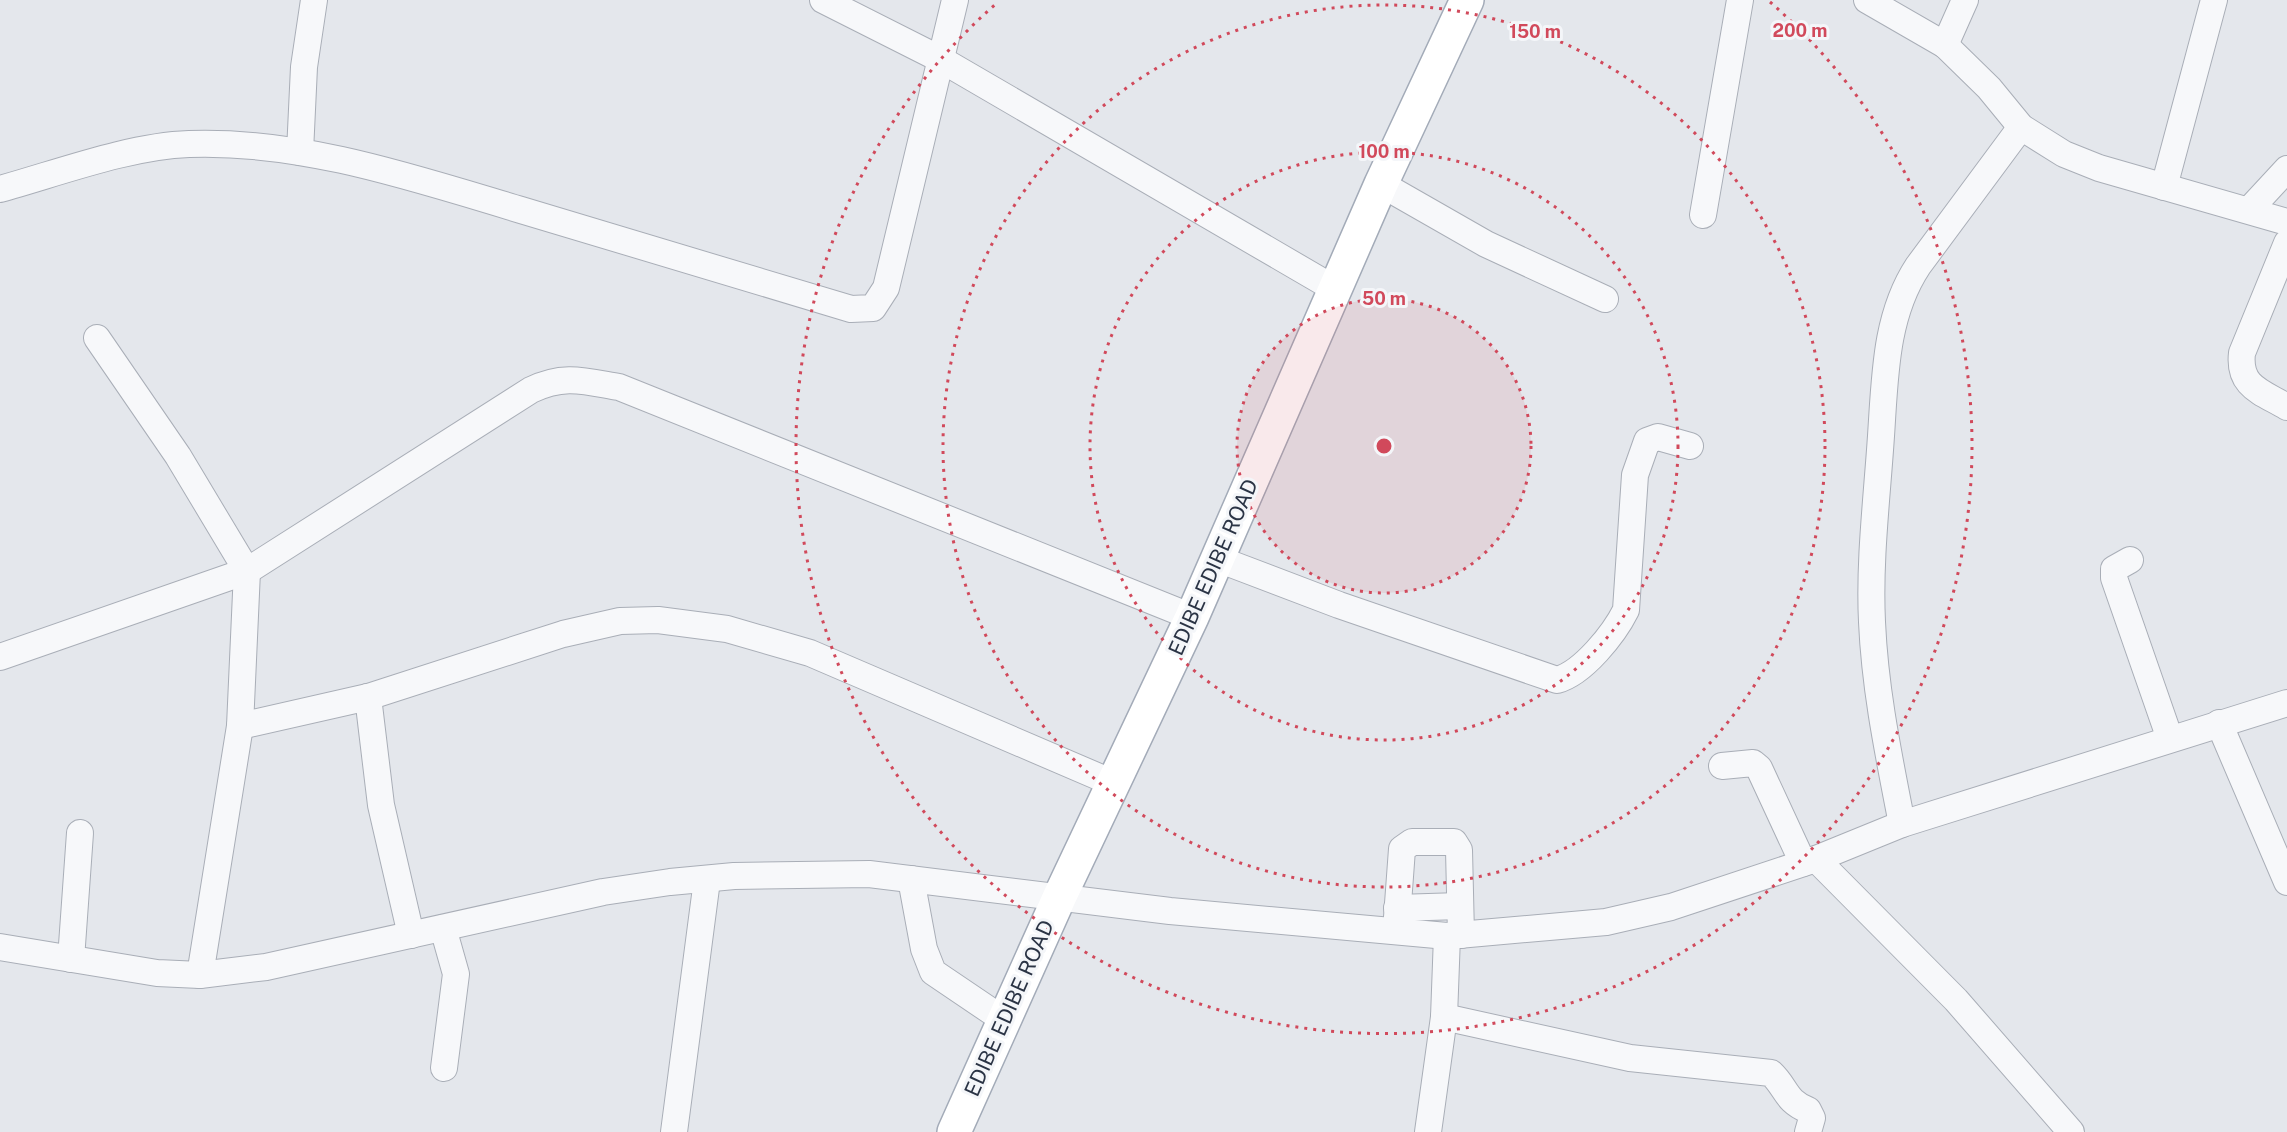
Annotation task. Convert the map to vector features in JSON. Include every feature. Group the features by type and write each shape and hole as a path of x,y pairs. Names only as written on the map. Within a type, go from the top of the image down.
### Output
{"main road":[{"name":"EDIBE EDIBE ROAD","path":"954,1132 1059,898 1192,618 1381,184 1467,0"}],"street":[{"path":"300,152 304,67 314,0"},
{"path":"823,0 940,59 1335,289"},
{"path":"0,189 148,148 188,144 221,144 300,152 404,175 851,309 873,308 886,288 955,0"},
{"path":"1702,215 1740,0"},
{"path":"1867,0 1945,45 1989,88 2021,127 2064,154 2099,168 2164,188 2287,222"},
{"path":"1945,45 1965,0"},
{"path":"2164,188 2214,0"},
{"path":"1902,824 1881,713 1872,620 1885,369 1894,314 1904,286 2021,127"},
{"path":"2248,210 2287,169"},
{"path":"1381,184 1486,244 1605,299"},
{"path":"2287,243 2242,353 2240,368 2246,382 2287,407"},
{"path":"97,338 178,456 247,571 240,726 200,975"},
{"path":"0,657 247,571 531,390 550,380 570,378 619,387 1192,618"},
{"path":"1218,560 1339,605 1557,680 1570,677 1616,629 1626,610 1635,475 1647,441 1658,437 1690,446"},
{"path":"2130,560 2114,569 2114,578 2170,739"},
{"path":"240,726 368,697 563,634 620,621 658,620 727,629 810,653 1113,783"},
{"path":"368,697 381,805 411,935"},
{"path":"1397,920 1454,935 1606,922 1671,907 1809,861 1902,824 2287,703"},
{"path":"2219,723 2287,882"},
{"path":"1722,766 1753,763 1759,768 1809,861 1956,1000 2071,1132"},
{"path":"71,959 80,832"},
{"path":"1397,920 1402,849 1412,842 1454,842 1459,850 1460,906 1454,935 1428,1132"},
{"path":"0,947 157,973 200,975 266,968 603,892 670,882 734,876 869,874 1275,922 1397,920 1460,906"},
{"path":"910,879 924,949 933,972 1004,1020"},
{"path":"674,1132 708,880"},
{"path":"443,928 456,974 444,1068"},
{"path":"1444,1017 1630,1058 1771,1073 1780,1082 1793,1104 1808,1110 1812,1118 1808,1132"}]}
